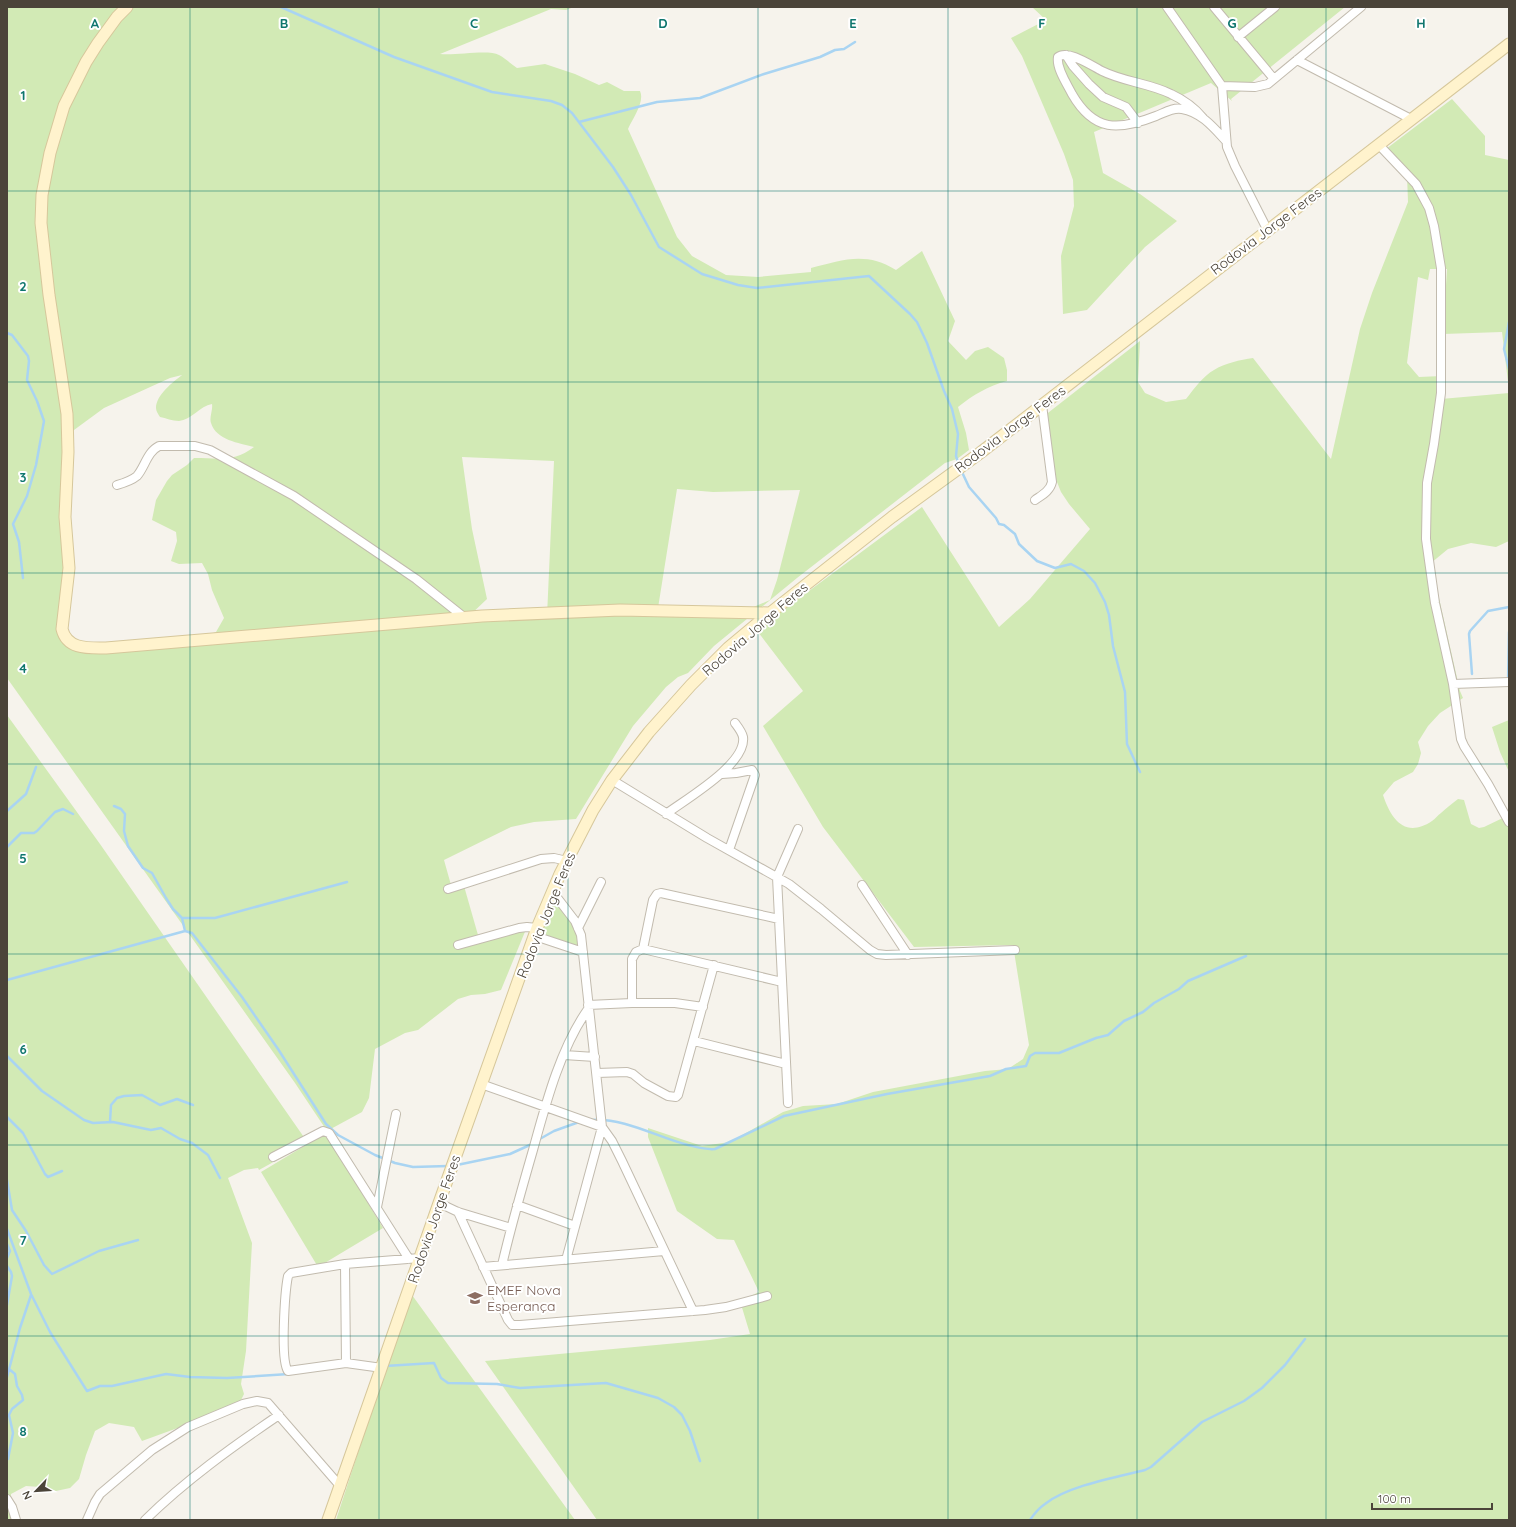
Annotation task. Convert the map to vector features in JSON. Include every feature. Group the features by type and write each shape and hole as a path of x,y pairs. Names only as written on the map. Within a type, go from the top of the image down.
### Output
{"main road":[{"path":"127,7 117,17 98,43 86,62 64,106 44,178 41,202 41,223 49,295 67,414 68,452 65,517 69,568 62,629 66,638 72,645 78,647 106,648 514,614 620,610 770,613"},
{"name":"Rodovia Jorge Feres","path":"328,1520 341,1487 382,1368 414,1258 439,1203 552,891 586,821 612,780 649,732 691,685 728,648 770,613 892,517 980,453 1509,44"}],"street":[{"path":"1167,7 1222,86 1226,141 1230,157 1268,231"},
{"path":"1214,7 1274,80"},
{"path":"1238,37 1275,7"},
{"path":"1222,86 1260,87 1268,84 1361,7"},
{"path":"1202,118 1190,111 1178,109 1169,110 1128,126 1110,125 1089,117 1078,104 1058,63 1058,57 1061,55 1066,55 1078,59 1111,76 1170,93 1187,102 1226,141"},
{"path":"1066,55 1080,75 1097,92 1126,108 1138,123"},
{"path":"1297,60 1411,119"},
{"path":"1379,145 1416,184 1429,208 1434,226 1441,268 1441,393 1427,483 1426,523 1429,561 1435,603 1453,684 1459,730 1464,746 1488,784 1509,822"},
{"path":"1035,500 1048,491 1052,482 1042,405"},
{"path":"117,485 131,480 136,476 150,454 159,446 196,446 210,450 300,500 416,579 465,618"},
{"path":"1453,684 1509,682"},
{"path":"666,814 722,774 732,764 741,750 743,738 740,729 735,723"},
{"path":"722,774 752,770 755,775 729,850"},
{"path":"612,780 666,814 777,877 805,896 873,952 881,955 908,955 1015,950"},
{"path":"788,1103 777,877 798,829"},
{"path":"448,889 541,859 554,858 566,861"},
{"path":"578,928 601,882"},
{"path":"862,885 908,955"},
{"path":"552,891 575,921 581,935 602,1127 566,1260"},
{"path":"643,949 653,900 655,896 659,894 779,919"},
{"path":"458,945 527,927 583,952"},
{"path":"632,1003 632,959 636,952 643,949 782,982"},
{"path":"597,1073 627,1072 633,1074 644,1083 668,1096 676,1097 678,1095 694,1041 714,965"},
{"path":"588,1007 632,1003 675,1003 703,1007"},
{"path":"502,1265 545,1107 564,1055 577,1026 588,1007"},
{"path":"694,1041 786,1064"},
{"path":"564,1055 595,1057"},
{"path":"481,1084 602,1127 620,1156 693,1311"},
{"path":"377,1207 396,1114"},
{"path":"273,1157 323,1131 329,1133 377,1207 414,1258"},
{"path":"439,1203 458,1212 511,1228"},
{"path":"518,1205 575,1226"},
{"path":"458,1212 508,1320 512,1325 693,1311 726,1307 768,1296"},
{"path":"483,1267 664,1251"},
{"path":"382,1368 346,1363 288,1371 284,1345 285,1303 288,1276 291,1273 345,1264 414,1258"},
{"path":"345,1264 346,1363"},
{"path":"87,1520 100,1494 152,1450 188,1427 243,1404 257,1401 268,1403 341,1487"},
{"path":"145,1520 180,1488 231,1448 279,1415"},
{"path":"7,1499 12,1507 16,1520"}],"green space":[{"path":"7,7 574,7 566,10 551,9 440,54 494,53 501,56 517,68 545,64 575,74 599,85 607,82 624,91 640,91 640,105 628,129 677,237 692,256 726,275 758,277 811,272 811,268 833,262 854,259 874,261 885,264 896,270 922,251 955,321 948,341 966,360 975,351 988,347 1004,358 1007,370 1007,381 993,385 981,391 958,407 966,433 969,450 957,459 945,463 797,578 714,646 688,673 678,677 666,687 633,726 576,819 534,822 511,827 444,860 451,885 464,886 478,935 529,922 501,990 485,994 471,995 458,999 418,1030 405,1033 375,1049 369,1098 362,1112 327,1131 295,1083 7,678","holes":["182,375 174,381 159,398 156,408 160,417 179,421 192,416 203,407 212,404 211,423 214,429 229,440 254,447 232,458 194,458 187,465 172,475 167,481 156,500 152,520 176,532 177,541 171,561 179,564 202,563 208,574 212,590 224,618 216,632 189,642 77,644 61,637 69,508 68,444 74,430 104,408 170,378","462,457 554,461 547,616 468,617 487,599 472,529","677,489 713,492 800,490 777,580 770,600 742,612 658,608"]},
{"path":"1032,7 1345,7 1231,99 1232,101 1211,83 1094,132 1103,173 1140,194 1177,221 1145,247 1087,310 1063,314 1061,256 1074,206 1073,180 1064,154 1022,56 1011,38 1046,20"},
{"path":"1452,99 1485,136 1485,155 1509,160 1509,390 1502,332 1443,334 1447,269 1430,269 1428,280 1418,277 1407,363 1419,377 1442,376 1441,399 1509,393 1509,541 1496,547 1471,543 1448,549 1431,563 1460,691 1463,698 1440,713 1428,726 1418,742 1421,753 1418,764 1413,772 1394,782 1383,795 1390,812 1395,819 1400,824 1407,827 1414,828 1432,821 1458,799 1464,800 1471,824 1479,828 1509,815 1509,1520 597,1520 485,1361 710,1340 750,1334 740,1301 759,1292 734,1240 717,1239 677,1211 648,1137 648,1128 702,1146 730,1142 783,1112 803,1106 837,1104 873,1092 985,1071 1008,1069 1023,1059 1029,1045 1013,945 914,947 823,827 763,726 803,691 758,632 778,614 922,507 999,627 1030,599 1090,529 1061,492 1055,477 1052,452 1044,416 1140,341 1138,382 1145,393 1166,402 1186,399 1202,379 1223,365 1253,358 1331,459 1360,329 1372,293 1408,202 1407,175 1382,152"},
{"path":"7,715 100,844 308,1143 259,1170 258,1168 244,1170 228,1178 252,1243 246,1351 241,1384 244,1394 241,1400 227,1410 142,1441 134,1427 109,1423 95,1431 79,1479 70,1488 56,1491 40,1487 26,1486 11,1494 11,1520 7,1520"},
{"path":"1509,720 1509,772 1500,752 1492,727"},
{"path":"553,896 572,923 578,935 580,949 539,934"},
{"path":"326,1133 383,1228 318,1267 261,1172"},
{"path":"412,1295 575,1520 336,1520 390,1355"}],"waterway":[{"path":"281,7 394,57 492,92 551,101 562,105 572,113 613,167 631,195 659,247 702,274 738,285 757,288 869,276 917,322 927,343 952,409 958,434 956,456 959,465"},
{"path":"579,122 657,102 700,98 764,74 820,57 835,50 844,49 855,42"},
{"path":"1509,322 1504,349 1509,369"},
{"path":"7,333 12,335 28,356 29,361 27,380 44,421 36,465 27,496 13,524 19,542 23,578"},
{"path":"961,470 969,487 996,518 999,524 1004,525 1015,534 1019,544 1037,561 1055,568 1071,564 1084,571 1095,583 1105,602 1109,615 1113,646 1125,692 1127,744 1140,772"},
{"path":"1472,674 1470,631 1488,611 1509,607"},
{"path":"1508,681 1509,632"},
{"path":"7,811 26,794 36,767"},
{"path":"114,806 121,809 125,814 124,831 128,846 143,868 152,873 173,909 182,918 185,931"},
{"path":"7,847 21,833 34,833 37,831 55,812 63,809 73,814"},
{"path":"182,918 215,918 347,882"},
{"path":"7,980 185,931 192,933 242,997 278,1049 326,1124 338,1135 375,1155 395,1163 413,1167 448,1166"},
{"path":"592,1120 617,1122 676,1142 704,1149 715,1149 784,1116 887,1094 990,1076 1006,1069 1026,1066 1030,1056 1035,1053 1059,1053 1096,1038 1108,1035 1124,1021 1143,1012 1154,1003 1179,989 1188,981 1246,956"},
{"path":"7,1056 42,1091 84,1120 93,1123 113,1122 151,1130 161,1128 180,1139 192,1143 208,1155 220,1178"},
{"path":"110,1122 111,1105 117,1098 124,1096 142,1095 160,1105 177,1099 193,1105"},
{"path":"7,1117 23,1133 48,1177 62,1171"},
{"path":"538,1140 554,1131 579,1122"},
{"path":"457,1165 510,1154 532,1144"},
{"path":"7,1180 12,1210 26,1231 44,1265 52,1274 99,1251 138,1240"},
{"path":"7,1229 31,1294 50,1332 87,1391 100,1386 112,1386 166,1374 190,1377 227,1378 289,1374"},
{"path":"7,1244 10,1251 7,1258"},
{"path":"7,1266 12,1276 7,1305"},
{"path":"7,1377 20,1328 31,1295"},
{"path":"1030,1520 1043,1506 1066,1492 1151,1467 1202,1422 1244,1401 1262,1388 1285,1365 1305,1339"},
{"path":"385,1366 434,1363 441,1378 448,1383 497,1384 520,1388 606,1383 658,1398 674,1407 682,1415 690,1431 700,1461"},
{"path":"8,1459 13,1433 9,1415 12,1409 23,1400 17,1386 15,1374 9,1369"}],"place":[{"name":"EMEF Nova Esperança","path":"475,1298"}]}
